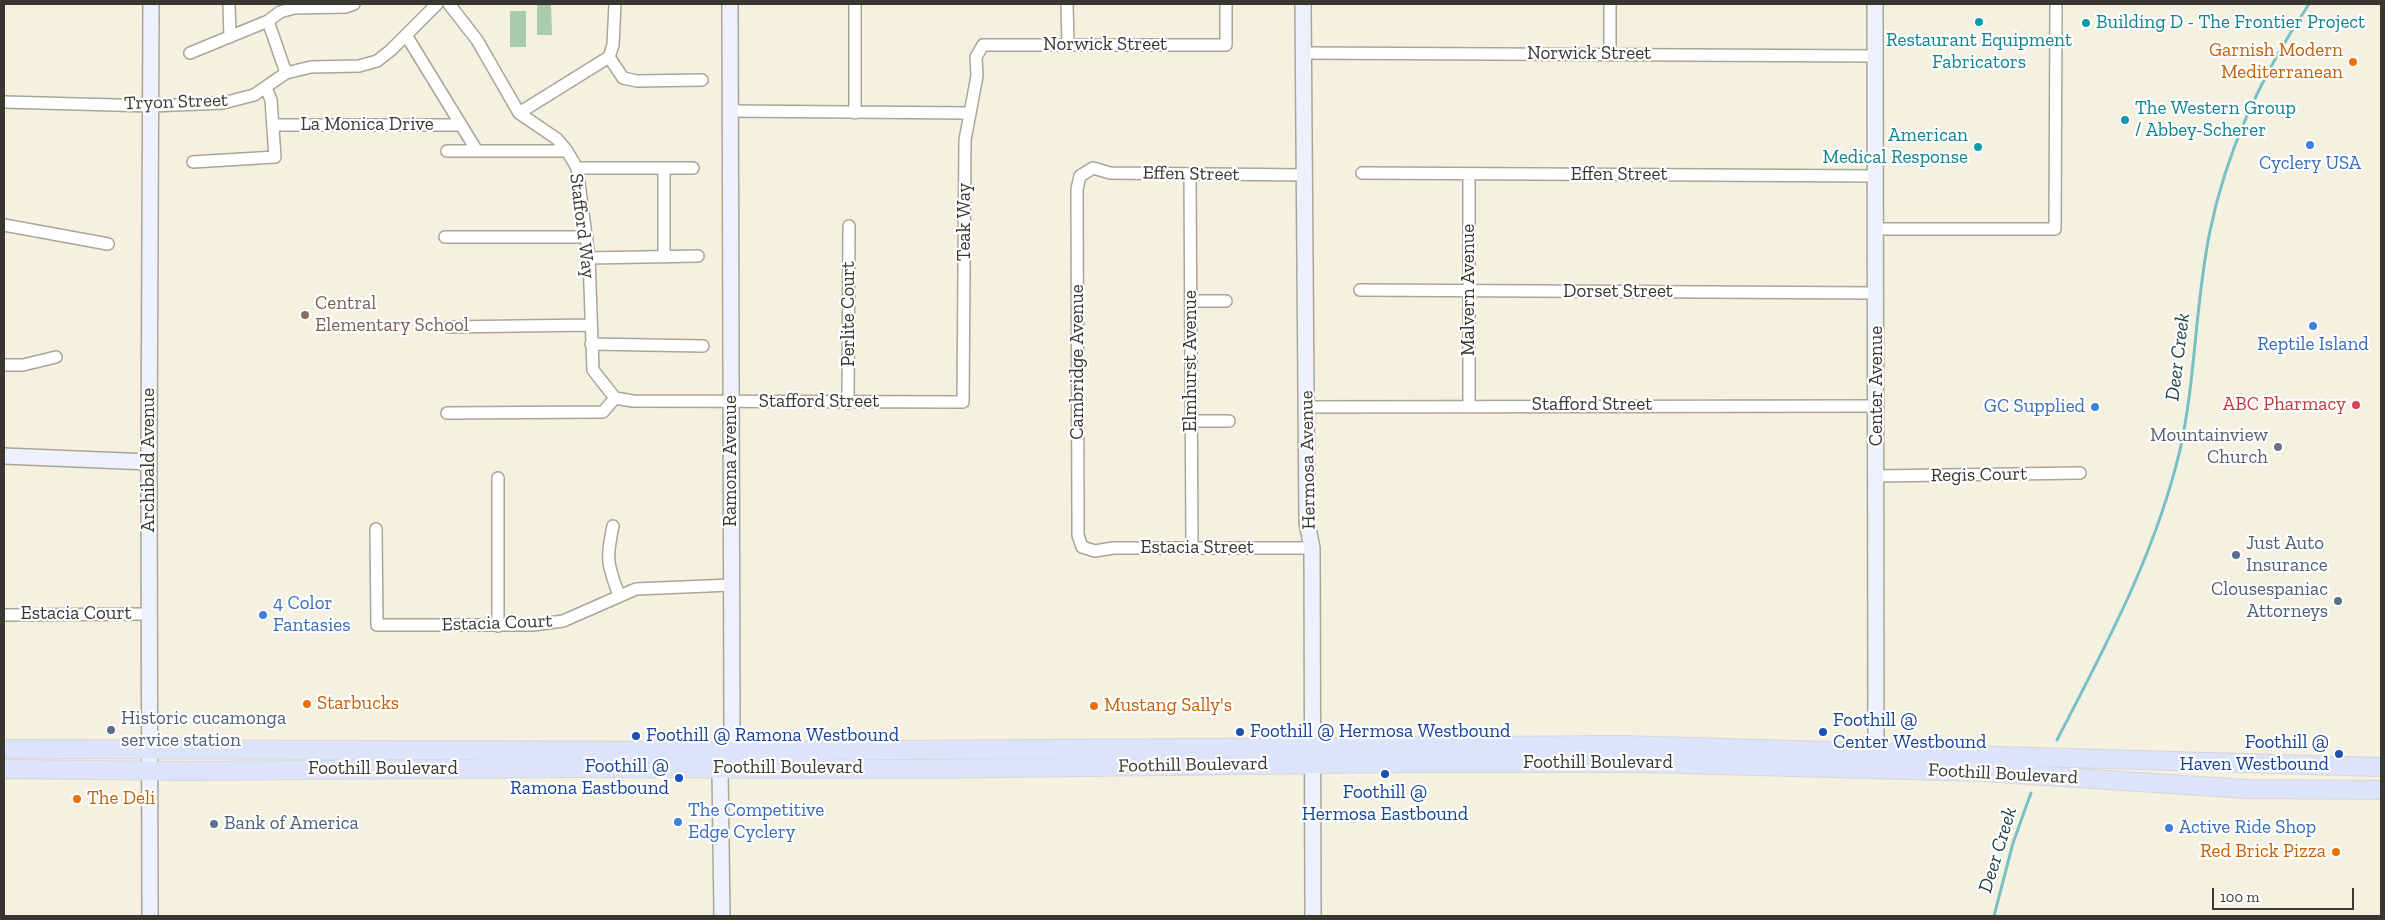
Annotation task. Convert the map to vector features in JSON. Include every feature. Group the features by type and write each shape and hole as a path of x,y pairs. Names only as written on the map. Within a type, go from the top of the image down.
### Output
{"main road":[{"name":"Foothill Boulevard","path":"4,769 149,770 1311,746 1622,746 1876,760 1993,772 2247,789 2381,790"},
{"name":"Foothill Boulevard","path":"4,749 722,759 920,769 1876,760 2381,767"}],"street":[{"name":"Archibald Avenue","path":"150,916 151,4"},
{"path":"229,4 230,37"},
{"path":"190,53 268,21 280,12 294,8 345,7 354,4"},
{"name":"Tryon Street","path":"4,102 151,106 223,103 254,95 286,73 311,67 359,66 377,60 391,50 437,4"},
{"name":"Stafford Way","path":"449,4 477,40 519,113 557,139 567,151 576,168 589,258 593,370 615,398"},
{"path":"519,113 609,57 613,44 615,4"},
{"name":"Ramona Avenue","path":"722,916 722,759 732,731 730,4"},
{"path":"855,4 855,113"},
{"path":"1067,4 1068,45"},
{"name":"Norwick Street","path":"983,45 1226,45 1226,4"},
{"name":"Hermosa Avenue","path":"1303,4 1302,53 1306,175 1307,523 1312,548 1311,764 1313,916"},
{"path":"1610,4 1610,54"},
{"name":"Center Avenue","path":"1875,4 1878,476 1876,760"},
{"path":"1876,229 2055,229 2056,4"},
{"path":"268,21 286,73"},
{"path":"406,34 477,151"},
{"name":"Teak Way","path":"964,402 965,140 978,76 976,57 983,45"},
{"name":"Norwick Street","path":"1302,53 1875,56"},
{"path":"609,57 623,78 702,80"},
{"path":"193,162 275,157 271,100 266,88"},
{"path":"730,111 969,113"},
{"name":"La Monica Drive","path":"273,125 460,125"},
{"path":"448,152 567,151"},
{"path":"576,168 693,168"},
{"name":"Effen Street","path":"1080,176 1093,168 1110,173 1306,175"},
{"path":"664,169 664,256"},
{"name":"Effen Street","path":"1362,173 1876,176"},
{"name":"Elmhurst Avenue","path":"1190,174 1192,548"},
{"name":"Malvern Avenue","path":"1469,405 1470,174"},
{"name":"Cambridge Avenue","path":"1080,176 1077,189 1078,535 1082,547"},
{"path":"4,225 108,244"},
{"name":"Perlite Court","path":"848,403 849,226"},
{"path":"445,237 587,237"},
{"path":"589,258 698,256"},
{"name":"Dorset Street","path":"1360,290 1469,292 1877,292"},
{"path":"1190,301 1226,301"},
{"path":"448,328 591,325"},
{"path":"591,344 703,346"},
{"path":"4,365 23,365 56,357"},
{"path":"447,412 602,412 615,398"},
{"name":"Stafford Street","path":"615,398 632,401 964,402"},
{"name":"Stafford Street","path":"1307,407 1469,405 1877,406"},
{"path":"1190,421 1229,421"},
{"path":"4,456 149,462"},
{"name":"Regis Court","path":"1878,476 2080,474"},
{"path":"498,478 498,626"},
{"path":"613,526 608,551 608,567 619,595"},
{"name":"Estacia Court","path":"376,530 377,625 533,625 563,621 636,589 654,586 731,585"},
{"name":"Estacia Street","path":"1082,547 1095,551 1113,548 1312,548"},
{"name":"Estacia Court","path":"4,615 149,614"}],"green space":[{"path":"537,4 551,4 552,35 537,35"},
{"path":"510,11 526,11 526,47 510,47"}],"waterway":[{"name":"Deer Creek","path":"2057,740 2128,599 2170,489 2185,423 2201,285 2217,200 2236,141 2248,113 2276,57 2309,4"},
{"name":"Deer Creek","path":"1994,916 2013,843 2031,793"}],"place":[{"name":"Restaurant Equipment Fabricators","path":"1979,22"},
{"name":"Building D - The Frontier Project","path":"2086,23"},
{"name":"Garnish Modern Mediterranean","path":"2353,62"},
{"name":"The Western Group / Abbey-Scherer","path":"2125,120"},
{"name":"Cyclery USA","path":"2310,145"},
{"name":"American Medical Response","path":"1978,147"},
{"name":"Central Elementary School","path":"305,315"},
{"name":"Reptile Island","path":"2313,326"},
{"name":"ABC Pharmacy","path":"2356,405"},
{"name":"GC Supplied","path":"2095,407"},
{"name":"Mountainview Church","path":"2278,447"},
{"name":"Just Auto Insurance","path":"2236,555"},
{"name":"Clousespaniac Attorneys","path":"2338,601"},
{"name":"4 Color Fantasies","path":"263,615"},
{"name":"Starbucks","path":"307,704"},
{"name":"Mustang Sally's","path":"1094,706"},
{"name":"Historic cucamonga service station","path":"111,730"},
{"name":"Foothill @ Hermosa Westbound","path":"1240,732"},
{"name":"Foothill @ Center Westbound","path":"1823,732"},
{"name":"Foothill @ Ramona Westbound","path":"636,736"},
{"name":"Foothill @ Haven Westbound","path":"2339,754"},
{"name":"Foothill @ Hermosa Eastbound","path":"1385,774"},
{"name":"Foothill @ Ramona Eastbound","path":"679,778"},
{"name":"The Deli","path":"77,799"},
{"name":"The Competitive Edge Cyclery","path":"678,822"},
{"name":"Bank of America","path":"214,824"},
{"name":"Active Ride Shop","path":"2169,828"},
{"name":"Red Brick Pizza","path":"2336,852"}]}
